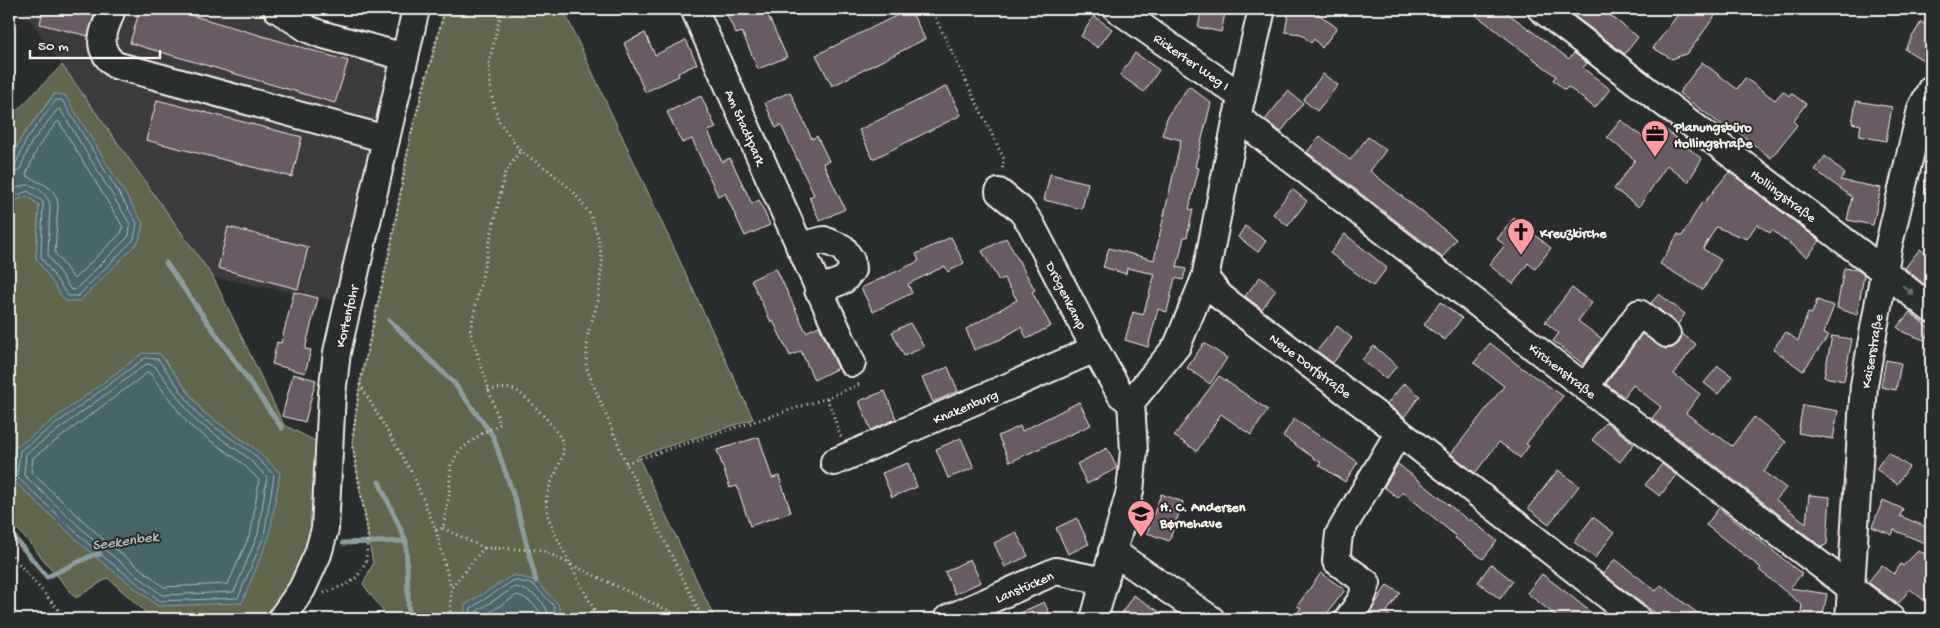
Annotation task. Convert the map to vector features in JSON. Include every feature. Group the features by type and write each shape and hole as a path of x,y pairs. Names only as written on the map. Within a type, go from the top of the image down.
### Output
{"street":[{"path":"112,9 101,45 105,56 115,64 386,139"},
{"path":"277,9 308,29 320,34 405,57"},
{"name":"Kortenfohr","path":"281,619 302,590 318,554 325,529 332,394 337,352 416,9"},
{"name":"Am Stadtpark","path":"694,9 852,363"},
{"name":"Rickerter Weg I","path":"1117,9 1240,107"},
{"path":"1094,619 1130,491 1134,451 1131,402 1178,346 1205,278 1262,9"},
{"name":"Hollingstraße","path":"1541,9 1931,309"},
{"name":"Kaiserstraße","path":"1849,619 1864,385 1884,272 1921,109 1931,89"},
{"name":"Kirchenstraße","path":"1240,107 1585,387 1892,619"},
{"name":"Drögenkamp","path":"998,192 1020,209 1031,224 1095,349 1121,395 1131,402"},
{"path":"799,246 824,240 843,248 851,260 852,270 844,280 818,290"},
{"name":"Neue Dorfstraße","path":"1205,278 1221,297 1400,432 1620,614"},
{"path":"1585,387 1639,313 1668,334"},
{"name":"Knakenburg","path":"841,459 1095,349"},
{"path":"1348,619 1361,600 1367,584 1336,561 1338,534 1400,432"},
{"path":"1112,551 1211,618"},
{"name":"Lanstücken","path":"946,619 1056,570 1105,581"}],"path":[{"path":"321,594 350,583 357,577 366,562 368,533 352,443 360,383 391,245 410,137 445,9"},
{"path":"502,9 489,62 491,93 498,120 520,151 547,169 573,191 590,214 599,240 602,261 599,293 588,334 586,367 626,463 704,619"},
{"path":"931,9 1004,159 998,192"},
{"path":"443,528 449,496 451,465 459,451 481,434 500,424 470,331 505,173 520,151"},
{"path":"626,463 827,398 860,384 852,363"},
{"path":"360,383 413,475 436,530 451,588 450,619"},
{"path":"488,390 506,388 518,391 555,428 563,443 562,454 546,494 547,512 570,564 599,619"},
{"path":"827,398 841,459"},
{"path":"436,530 443,528 484,548 542,550 686,619"},
{"path":"451,588 484,548"},
{"path":"9,552 66,619"}],"shaded area":[{"path":"22,9 262,9 316,42 411,66 356,305 213,277"}],"green space":[{"path":"445,9 563,9 753,419 638,456 715,619 389,619 363,584 373,564 352,443 360,383 391,245 410,137"},
{"path":"62,65 213,277 284,425 319,443 313,552 271,619 153,619 108,578 76,598 9,519 9,207 17,200 27,196 39,205 36,258 65,95 54,94 21,138 9,168 9,119","holes":["160,354 203,412 254,448 14,449"]}],"water":[{"path":"55,94 65,95 143,223 139,241 80,301 65,301 36,258 39,205 27,196 17,200 9,207 9,168 21,138"},
{"path":"143,353 160,354 203,412 254,448 280,473 269,537 242,603 158,606 93,555 12,479 14,449"},
{"path":"513,575 536,581 558,604 562,619 464,619 465,605"}],"building":[{"path":"43,9 96,9 88,36 40,24"},
{"path":"140,9 170,9 348,61 335,103 130,43"},
{"path":"724,9 765,9 787,57 758,69 742,32 736,34"},
{"path":"910,9 925,39 832,86 816,55"},
{"path":"1202,9 1226,9 1221,32 1198,27"},
{"path":"1289,9 1312,9 1337,28 1322,48 1314,39 1311,43 1301,34 1285,32"},
{"path":"1468,9 1502,9 1569,59 1574,53 1587,63 1583,68 1610,89 1595,108 1568,87 1565,90 1553,80 1556,76"},
{"path":"1565,9 1602,9 1638,37 1625,54"},
{"path":"1682,9 1720,9 1688,53 1672,59 1653,48"},
{"path":"1094,16 1112,29 1098,48 1081,36"},
{"path":"1921,22 1931,27 1931,44 1923,60 1905,49"},
{"path":"645,33 655,55 686,40 697,64 678,73 679,76 645,92 624,43"},
{"path":"1135,53 1159,70 1144,92 1120,75"},
{"path":"1702,62 1737,89 1745,78 1775,100 1783,91 1789,96 1791,93 1806,104 1793,121 1797,125 1771,158 1734,129 1731,132 1679,93"},
{"path":"1323,74 1338,85 1317,111 1303,100"},
{"path":"947,86 961,115 873,159 859,130"},
{"path":"1189,86 1211,103 1195,167 1199,168 1189,209 1193,210 1187,237 1184,237 1177,267 1186,269 1183,280 1175,278 1167,312 1158,309 1148,347 1125,340 1133,312 1143,315 1155,274 1127,268 1126,274 1103,267 1109,248 1154,260 1181,140 1162,135 1168,115"},
{"path":"1288,91 1303,103 1281,132 1265,120"},
{"path":"790,92 812,139 817,136 829,161 823,163 845,209 820,221 809,197 814,195 781,125 776,128 765,103"},
{"path":"701,96 716,128 708,131 722,162 730,158 752,204 759,200 770,225 745,236 725,193 718,196 692,139 682,143 667,112"},
{"path":"157,100 302,137 292,177 146,140"},
{"path":"1856,101 1892,107 1886,141 1859,136 1861,125 1852,123"},
{"path":"1621,120 1649,142 1661,126 1702,159 1688,182 1667,165 1639,207 1614,189 1635,160 1607,137"},
{"path":"1320,136 1350,160 1368,137 1386,150 1370,171 1456,239 1443,257 1307,152"},
{"path":"1825,156 1845,174 1840,180 1881,188 1873,225 1847,220 1852,197 1815,170"},
{"path":"1729,172 1820,241 1807,257 1772,230 1770,233 1757,224 1747,239 1716,227 1703,249 1721,260 1703,290 1660,264 1678,234 1682,236 1702,202 1704,203"},
{"path":"1050,174 1088,183 1082,209 1044,200"},
{"path":"1292,189 1307,201 1288,226 1273,214"},
{"name":"Kreuzkirche","path":"1514,218 1551,248 1535,269 1528,263 1513,284 1489,265 1505,245 1497,239"},
{"path":"1245,226 1266,241 1258,252 1238,237"},
{"path":"228,227 308,247 298,289 218,268"},
{"path":"1345,234 1387,268 1373,286 1330,253"},
{"path":"951,237 964,263 948,272 945,266 908,284 912,293 873,312 861,288 919,261 916,254"},
{"path":"1006,238 1035,290 1032,292 1051,326 1027,339 1021,327 999,340 974,350 966,329 1017,300 1004,278 999,281 982,251"},
{"path":"1920,249 1931,258 1931,290 1905,268"},
{"path":"776,268 806,332 819,326 838,368 814,380 801,351 790,356 751,280"},
{"path":"1844,268 1858,270 1864,275 1857,315 1837,308"},
{"path":"1260,277 1276,290 1262,309 1245,296"},
{"path":"1572,288 1592,303 1578,321 1602,339 1583,364 1553,341 1559,333 1545,322"},
{"path":"294,292 318,298 305,349 311,350 305,373 272,364 277,342 281,343"},
{"path":"1659,294 1685,314 1678,324 1651,303"},
{"path":"1817,300 1834,306 1823,334 1829,335 1803,371 1773,349 1786,332 1798,341 1808,313 1812,314"},
{"path":"1440,302 1462,318 1445,340 1424,325"},
{"path":"1910,312 1931,330 1924,340 1903,332 1897,327"},
{"path":"910,323 924,347 904,356 892,332"},
{"path":"1337,326 1352,338 1333,363 1317,351"},
{"path":"1642,334 1665,349 1672,348 1679,343 1682,334 1696,344 1674,374 1700,394 1686,413 1712,434 1713,432 1732,446 1754,417 1786,442 1764,472 1786,488 1776,500 1806,523 1809,495 1830,497 1827,544 1822,547 1652,418 1661,407 1633,385 1624,397 1606,384"},
{"path":"1832,336 1852,339 1844,381 1824,377"},
{"path":"1204,343 1227,358 1210,384 1187,368"},
{"path":"1490,343 1563,396 1526,444 1529,446 1520,458 1499,442 1475,473 1451,454 1504,386 1474,363"},
{"path":"1374,346 1397,366 1386,379 1362,360"},
{"path":"1886,360 1901,363 1896,390 1881,387"},
{"path":"1718,366 1732,376 1718,394 1704,383"},
{"path":"948,367 958,391 933,402 922,378"},
{"path":"293,374 316,380 305,422 282,416"},
{"path":"1219,376 1268,410 1251,435 1221,414 1197,451 1174,436"},
{"path":"1404,383 1420,396 1404,417 1387,404"},
{"path":"885,391 896,419 871,430 859,401"},
{"path":"1079,402 1091,425 1010,462 998,436 1020,426 1022,431"},
{"path":"1803,405 1838,411 1833,439 1798,433"},
{"path":"1294,419 1358,462 1345,482 1319,465 1321,463 1283,436"},
{"path":"1606,422 1634,444 1620,462 1592,440"},
{"path":"759,437 772,478 779,476 791,512 750,526 737,486 730,488 717,450"},
{"path":"961,438 974,468 948,478 936,449"},
{"path":"1107,448 1117,468 1087,484 1077,464"},
{"path":"1888,452 1909,467 1897,484 1876,469"},
{"path":"908,463 917,487 892,497 882,473"},
{"path":"1398,464 1497,541 1483,559 1455,538 1456,536 1403,492 1398,498 1384,487"},
{"path":"1662,464 1676,475 1660,496 1645,485"},
{"path":"1558,470 1579,486 1549,524 1528,508"},
{"path":"1161,494 1183,502 1169,541 1147,533"},
{"path":"1883,500 1903,509 1900,516 1931,529 1927,544 1894,530 1892,535 1872,527"},
{"path":"1719,508 1802,574 1790,588 1827,594 1822,619 1800,619 1802,605 1759,570 1761,568 1706,525"},
{"path":"1593,517 1614,533 1595,558 1574,542"},
{"path":"1077,518 1089,544 1068,554 1056,528"},
{"path":"1016,532 1028,556 1005,567 994,543"},
{"path":"1918,551 1931,556 1931,596 1926,602 1910,589 1898,604 1868,582 1882,565 1894,574 1901,564 1903,566"},
{"path":"970,559 981,582 955,594 945,572"},
{"path":"1615,559 1656,591 1661,585 1705,619 1663,619 1603,574"},
{"path":"1491,564 1513,581 1500,599 1478,582"},
{"path":"1321,573 1345,590 1323,619 1293,619 1301,608 1297,606"},
{"path":"1542,574 1599,619 1560,619 1527,593"},
{"path":"1387,585 1400,593 1386,613 1394,619 1366,619"},
{"path":"1133,595 1171,619 1131,619 1122,613"},
{"path":"1044,602 1052,619 1006,619"}],"waterway":[{"path":"166,263 282,428"},
{"path":"389,320 454,383 493,436 516,503 536,581"},
{"path":"379,482 406,541"},
{"name":"Seekenbek","path":"9,531 47,577 93,555 100,554"},
{"name":"Seekenbek","path":"343,543 406,541 409,619"}],"place":[{"name":"Planungsbüro Hollingstraße","path":"1655,158"},
{"name":"Kreuzkirche","path":"1521,256"},
{"name":"H. C. Andersen Børnehave","path":"1141,538"}]}
